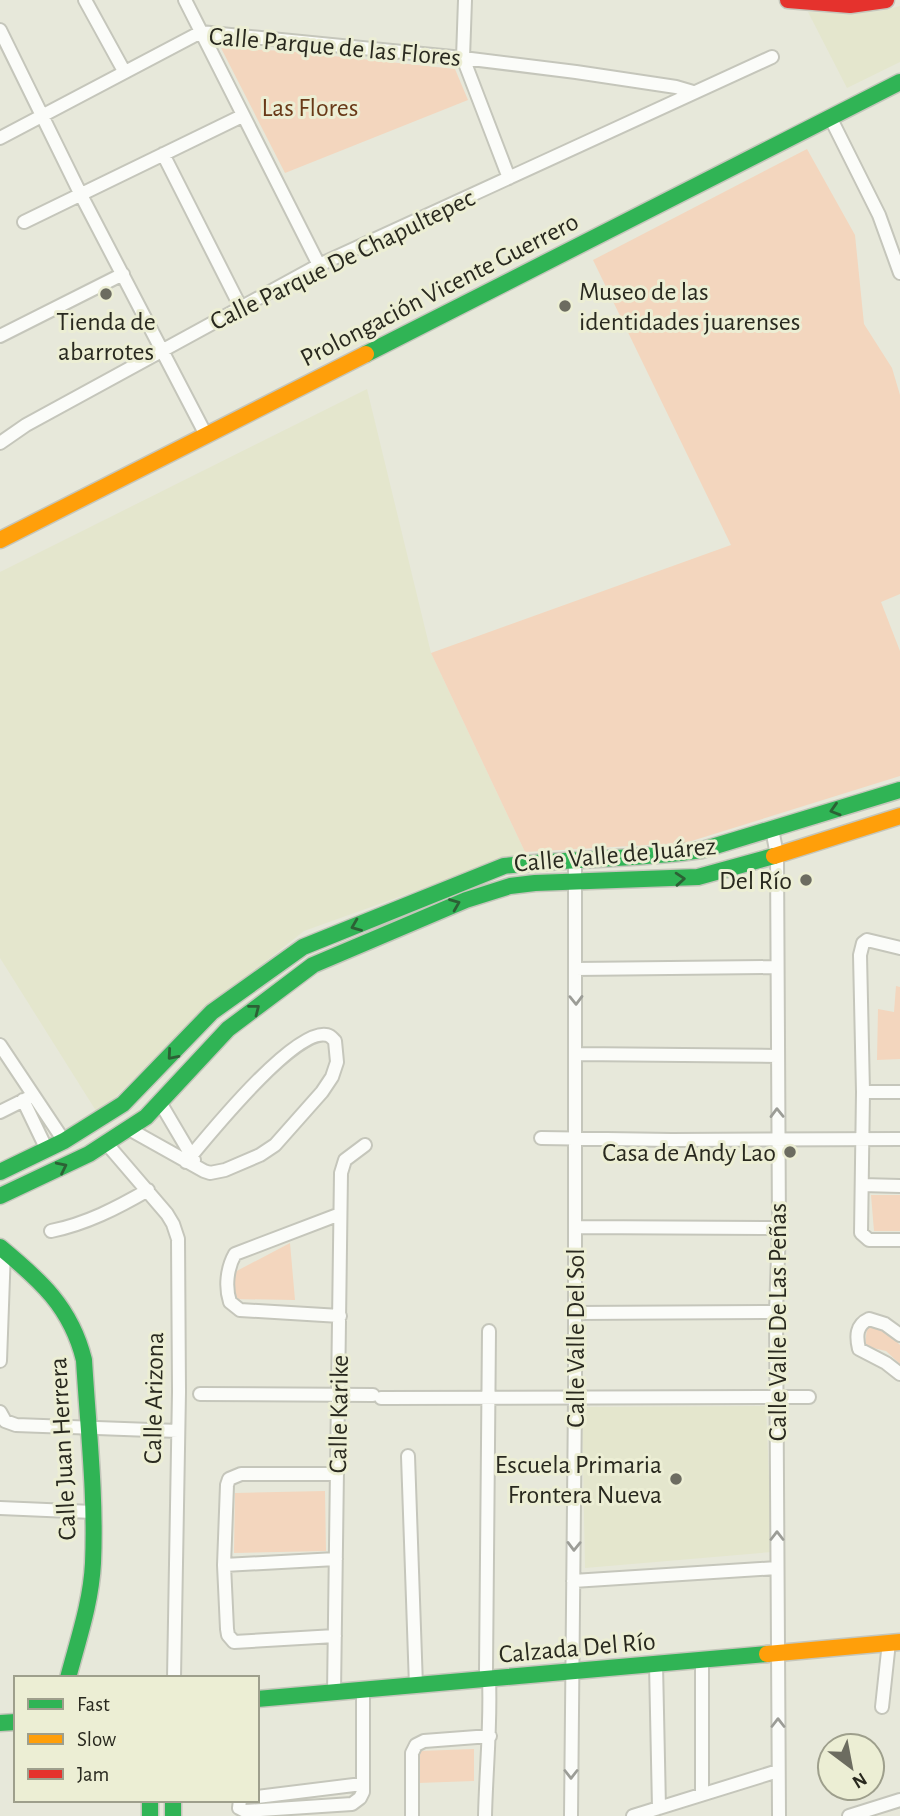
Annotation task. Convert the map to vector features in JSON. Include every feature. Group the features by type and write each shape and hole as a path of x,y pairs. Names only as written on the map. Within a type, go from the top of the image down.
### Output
{"street":[{"path":"85,0 124,71"},
{"path":"185,0 319,265"},
{"path":"465,0 463,58 509,177"},
{"path":"789,0 849,5 886,0"},
{"name":"Calle Parque de las Flores","path":"0,138 201,32 463,58 601,75 693,92"},
{"path":"1,34 206,435"},
{"name":"Calle Parque De Chapultepec","path":"0,443 26,425 319,265 772,57"},
{"name":"Prolongación Vicente Guerrero","path":"0,540 900,82"},
{"path":"24,222 242,116"},
{"path":"831,117 879,215 900,273"},
{"path":"163,154 241,308"},
{"path":"0,336 122,274"},
{"name":"Calle Valle de Juárez","path":"0,1172 47,1150 103,1118 142,1087 212,1012 303,947 504,866 670,855 702,850 900,790"},
{"name":"Calle Valle de Juárez","path":"0,1196 130,1129 161,1104 228,1029 294,978 324,960 466,900 510,886 535,883 698,877 900,816"},
{"name":"Calle Valle De Las Peñas","path":"772,830 777,855 779,1228 776,1396 779,1816"},
{"name":"Calle Valle Del Sol","path":"571,1816 575,1398 575,860"},
{"path":"504,866 510,886"},
{"path":"900,948 873,940 863,943 861,949 861,1233 869,1240 900,1240"},
{"path":"575,969 776,967"},
{"path":"212,1012 228,1029"},
{"path":"130,1129 210,1172 225,1170 260,1155 275,1146 329,1083 337,1062 335,1041 327,1035 314,1037 276,1062 255,1081 192,1161"},
{"path":"0,1045 28,1098 47,1150"},
{"path":"576,1054 777,1056"},
{"path":"863,1092 900,1092"},
{"path":"28,1098 64,1140"},
{"path":"0,1112 28,1098"},
{"path":"161,1104 192,1161"},
{"path":"541,1138 900,1139"},
{"name":"Calle Arizona","path":"107,1143 148,1190 173,1224 178,1239 174,1676"},
{"name":"Calle Karike","path":"334,1693 342,1166 350,1155 365,1146"},
{"path":"862,1185 900,1185"},
{"path":"51,1231 73,1226 116,1208 148,1190"},
{"path":"340,1214 235,1254 228,1268 227,1293 230,1302 240,1310 340,1316"},
{"path":"575,1227 779,1228"},
{"path":"0,1361 2,1248"},
{"name":"Calle Juan Herrera","path":"2,1248 53,1294 69,1316 81,1343 84,1360 93,1512 91,1584 68,1676"},
{"path":"575,1313 776,1312"},
{"path":"900,1335 885,1324 869,1320 862,1322 858,1329 859,1349 886,1363 900,1374"},
{"path":"485,1816 489,1331"},
{"path":"200,1394 488,1398 809,1397"},
{"path":"3,1417 16,1425 178,1431"},
{"path":"408,1456 416,1686"},
{"path":"335,1636 234,1642 227,1629 224,1565 229,1479 241,1474 337,1474"},
{"path":"0,1508 93,1512"},
{"path":"224,1565 336,1559"},
{"path":"573,1581 777,1568"},
{"path":"882,1707 895,1642"},
{"name":"Calzada Del Río","path":"259,1699 895,1642"},
{"path":"702,1660 702,1794"},
{"path":"656,1664 659,1808"},
{"path":"240,1802 239,1808 245,1811 352,1804 362,1795 363,1691"},
{"path":"412,1816 412,1753 416,1745 424,1741 486,1741"},
{"path":"633,1816 778,1771"},
{"path":"259,1797 362,1784"},
{"path":"849,1816 900,1800"}],"shaded area":[{"path":"900,6 900,62 847,88 808,12 881,11"},
{"path":"367,389 431,653 525,852 304,931 207,1008 98,1114 0,958 0,572"},
{"name":"Escuela Primaria Frontera Nueva","path":"766,1406 772,1552 585,1568 582,1407"}],"green space":[{"name":"Las Flores","path":"221,48 287,51 455,69 468,100 285,173"},
{"path":"807,149 855,235 864,324 892,368 900,395 900,594 881,602 900,651 900,776 685,843 525,852 431,653 731,545 593,260"},
{"path":"896,986 900,987 900,1059 877,1060 878,1009 894,1012"},
{"path":"871,1195 900,1195 900,1231 874,1231"},
{"path":"290,1243 295,1300 232,1299 231,1274"},
{"path":"882,1327 900,1345 900,1364 886,1351 865,1346 867,1328"},
{"path":"325,1491 326,1551 234,1553 235,1493"},
{"path":"474,1749 474,1781 418,1783 419,1751"}],"traffic: fast":[{"path":"366,354 900,82"},
{"path":"0,1172 64,1141 123,1104 212,1012 303,947 504,866 702,850 900,790"},
{"path":"0,1196 89,1154 146,1117 228,1029 313,965 466,900 510,886 698,877 774,856"},
{"path":"0,1247 52,1296 71,1325 84,1360 93,1487 93,1563 87,1607 69,1676"},
{"path":"259,1699 767,1654"},
{"path":"0,1723 14,1722"},
{"path":"150,1802 150,1816"},
{"path":"173,1802 173,1816"}],"traffic: slow":[{"path":"0,540 366,354"},
{"path":"774,856 900,816"},
{"path":"767,1654 900,1642"}],"traffic: jam":[{"path":"788,0 850,5 886,0"}],"place":[{"name":"Tienda de abarrotes","path":"106,294"},
{"name":"Museo de las identidades juarenses","path":"565,306"},
{"name":"Del Río","path":"806,880"},
{"name":"Casa de Andy Lao","path":"790,1152"},
{"name":"Escuela Primaria Frontera Nueva","path":"676,1479"}]}
